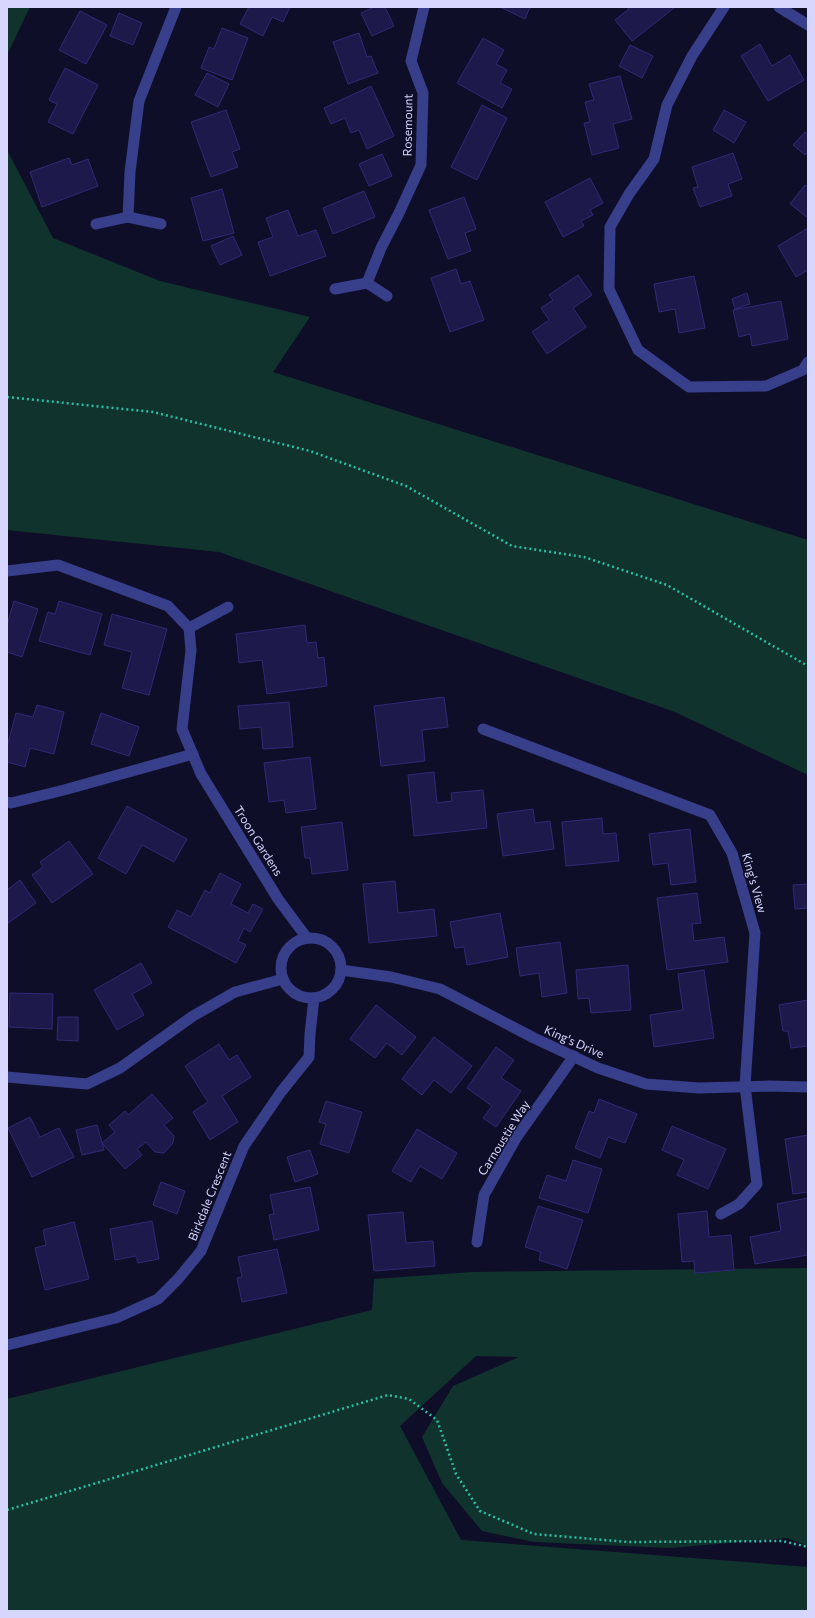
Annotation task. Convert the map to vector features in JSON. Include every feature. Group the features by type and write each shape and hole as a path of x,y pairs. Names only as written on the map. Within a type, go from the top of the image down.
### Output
{"street":[{"path":"128,217 130,172 139,102 176,7"},
{"name":"Rosemount","path":"367,283 380,248 399,213 421,165 423,93 411,61 424,7"},
{"path":"724,7 692,56 667,105 654,159 629,194 610,227 610,288 638,350 689,387 766,386 803,370 808,362"},
{"path":"779,7 808,25"},
{"path":"96,224 128,217 160,224"},
{"path":"335,289 367,283 387,296"},
{"path":"7,570 58,565 168,606 189,628 228,606"},
{"name":"Troon Gardens","path":"189,628 191,650 182,729 201,774 278,899 307,938"},
{"name":"King's View","path":"483,729 710,815 732,853 755,933 745,1086 758,1184 739,1204 722,1214"},
{"path":"7,802 12,803 64,790 192,754"},
{"path":"307,938 316,938 324,941 337,953 340,961 341,970 335,986 330,992 314,998 304,998 287,988 281,970 281,961 290,946 307,938"},
{"name":"King's Drive","path":"341,970 391,978 440,989 534,1038 598,1068 646,1084 699,1088 808,1086"},
{"path":"7,1077 87,1084 120,1068 193,1016 235,992 283,979"},
{"name":"Birkdale Crescent","path":"7,1344 116,1318 158,1298 178,1279 201,1251 244,1146 281,1092 309,1057 314,998"},
{"name":"Carnoustie Way","path":"477,1242 484,1195 516,1138 574,1056"}],"path":[{"path":"7,397 153,412 310,451 406,486 512,546 584,557 667,585 808,666"},
{"path":"7,1510 388,1395 409,1399 437,1420 456,1474 480,1511 534,1534 628,1542 782,1541 808,1547"}],"green space":[{"path":"7,7 30,7 7,55"},
{"path":"7,150 53,238 160,281 310,317 273,372 808,540 808,775 675,712 219,552 7,530"},
{"path":"808,1268 808,1546 787,1538 670,1548 534,1542 482,1531 442,1483 422,1437 453,1386 519,1357 476,1356 400,1426 461,1540 808,1567 808,1611 7,1611 7,1399 372,1310 374,1279 473,1272"}],"building":[{"path":"249,7 290,7 283,22 272,17 263,36 240,24"},
{"path":"374,7 385,7 394,26 372,36 361,13"},
{"path":"500,7 530,7 525,19"},
{"path":"627,7 674,8 632,41 615,20 629,9"},
{"path":"80,11 107,25 86,64 59,50"},
{"path":"119,13 142,23 133,45 110,36"},
{"path":"222,28 248,38 232,80 201,68 209,47 214,49"},
{"path":"359,33 367,57 371,56 378,73 348,84 333,42"},
{"path":"483,38 504,50 496,64 507,70 500,83 512,89 502,108 457,83"},
{"path":"760,44 772,66 790,55 804,80 768,101 741,56"},
{"path":"630,45 653,56 642,78 619,66"},
{"path":"65,68 98,85 73,134 48,122 57,104 49,100"},
{"path":"207,73 229,84 218,107 195,95"},
{"path":"620,76 632,119 613,124 619,148 592,155 584,123 590,122 585,102 594,100 589,84"},
{"path":"371,86 394,136 367,149 359,130 351,133 345,118 331,124 324,108"},
{"path":"482,105 507,118 477,180 451,167"},
{"path":"226,110 240,149 232,152 238,167 211,177 191,122"},
{"path":"724,110 746,122 734,143 713,130"},
{"path":"805,132 808,134 808,152 805,155 793,145"},
{"path":"733,153 742,179 728,184 732,196 700,207 693,188 698,187 692,167"},
{"path":"382,154 392,176 369,186 359,164"},
{"path":"69,158 72,165 88,159 98,186 42,207 30,172"},
{"path":"590,178 603,203 590,210 593,215 581,221 584,226 563,237 545,202"},
{"path":"805,185 808,187 808,218 790,204"},
{"path":"222,189 234,233 203,241 191,198"},
{"path":"364,191 375,217 333,234 323,208"},
{"path":"464,197 476,229 465,233 471,251 448,259 429,210"},
{"path":"288,210 298,236 316,230 326,256 270,276 258,242 273,237 266,218"},
{"path":"808,228 808,270 796,277 778,246"},
{"path":"233,236 242,255 220,265 211,246"},
{"path":"456,269 461,284 470,281 484,320 450,332 431,278"},
{"path":"578,275 592,295 573,308 586,327 547,354 532,332 549,320 541,308 553,300 549,295"},
{"path":"694,276 705,328 679,333 675,309 659,312 654,284"},
{"path":"747,293 750,304 735,309 732,299"},
{"path":"781,301 788,339 752,346 750,334 739,337 733,310"},
{"path":"14,601 38,609 22,657 7,652 7,625"},
{"path":"59,601 102,614 90,655 39,641 48,612 55,614"},
{"path":"112,614 167,629 149,695 122,688 132,652 104,645"},
{"path":"305,625 307,643 316,642 318,658 324,657 327,686 267,694 262,660 239,663 236,634"},
{"path":"444,697 448,727 422,730 425,761 381,766 374,706"},
{"path":"289,702 293,747 263,749 261,727 240,729 238,706"},
{"path":"37,705 64,712 54,754 30,748 25,767 7,762 7,747 16,713 33,717"},
{"path":"101,713 139,727 129,756 91,744"},
{"path":"310,757 316,809 286,813 284,800 269,802 264,763"},
{"path":"434,772 437,803 452,801 451,793 483,790 487,828 414,836 408,775"},
{"path":"127,806 187,839 174,862 142,845 126,874 98,858"},
{"path":"533,809 535,823 550,821 554,849 503,856 497,814"},
{"path":"602,818 603,834 616,833 619,861 566,866 562,822"},
{"path":"342,822 348,870 312,874 310,858 305,858 301,827"},
{"path":"690,829 696,882 671,885 668,863 653,865 649,834"},
{"path":"69,841 93,874 52,903 32,875 43,867 40,862"},
{"path":"220,873 241,884 231,904 248,913 253,904 263,909 250,932 244,928 238,941 246,945 236,963 168,927 177,910 191,917 205,890 210,893"},
{"path":"20,880 36,903 7,924 7,890"},
{"path":"395,881 398,913 434,909 437,936 369,943 363,884"},
{"path":"808,884 808,908 795,909 793,885"},
{"path":"697,893 701,923 692,924 694,941 724,937 728,962 667,970 657,898"},
{"path":"500,913 508,957 467,965 464,947 455,948 450,922"},
{"path":"560,942 567,993 542,997 539,973 520,976 516,948"},
{"path":"141,963 152,983 132,994 144,1015 117,1030 94,990"},
{"path":"628,965 631,1010 591,1013 589,998 578,999 576,970"},
{"path":"704,970 714,1038 654,1047 650,1015 683,1010 678,974"},
{"path":"10,993 53,994 52,1029 9,1027"},
{"path":"808,1000 808,1046 791,1048 788,1031 783,1031 779,1005"},
{"path":"376,1005 416,1037 402,1055 387,1043 375,1058 350,1039"},
{"path":"58,1017 78,1017 78,1041 57,1040"},
{"path":"434,1037 472,1066 451,1093 434,1080 422,1095 402,1079"},
{"path":"219,1044 229,1060 237,1055 251,1077 222,1096 238,1122 210,1140 193,1112 208,1102 185,1066"},
{"path":"496,1047 514,1060 501,1078 521,1091 496,1127 483,1118 492,1106 467,1088"},
{"path":"152,1094 173,1118 164,1125 174,1136 173,1143 164,1153 155,1152 146,1142 137,1149 142,1155 125,1169 102,1143 115,1132 109,1125 125,1111 128,1115"},
{"path":"599,1099 637,1114 625,1143 608,1137 600,1158 575,1148 589,1111 594,1113"},
{"path":"326,1101 362,1112 349,1153 320,1144 326,1124 319,1122"},
{"path":"30,1117 40,1137 59,1128 74,1157 32,1177 8,1128"},
{"path":"97,1125 104,1150 82,1155 76,1130"},
{"path":"672,1126 726,1149 708,1189 677,1175 684,1160 662,1150"},
{"path":"417,1129 457,1153 442,1179 420,1166 411,1182 392,1171"},
{"path":"808,1135 808,1192 793,1194 785,1139"},
{"path":"310,1150 318,1174 295,1182 287,1157"},
{"path":"573,1160 602,1169 588,1213 539,1198 547,1175 566,1181"},
{"path":"161,1182 185,1191 177,1214 153,1205"},
{"path":"310,1187 319,1230 274,1240 269,1215 274,1214 270,1195"},
{"path":"808,1198 808,1255 755,1264 750,1237 781,1231 777,1204"},
{"path":"538,1206 583,1220 567,1269 539,1260 541,1252 525,1247"},
{"path":"707,1211 709,1237 731,1235 734,1270 695,1273 694,1261 682,1262 678,1214"},
{"path":"403,1212 406,1243 433,1241 435,1266 374,1271 368,1215"},
{"path":"152,1221 159,1259 138,1263 136,1256 115,1260 110,1229"},
{"path":"74,1222 89,1279 45,1290 35,1248 46,1245 43,1230"},
{"path":"277,1249 287,1293 242,1302 237,1278 242,1277 238,1257"}]}
